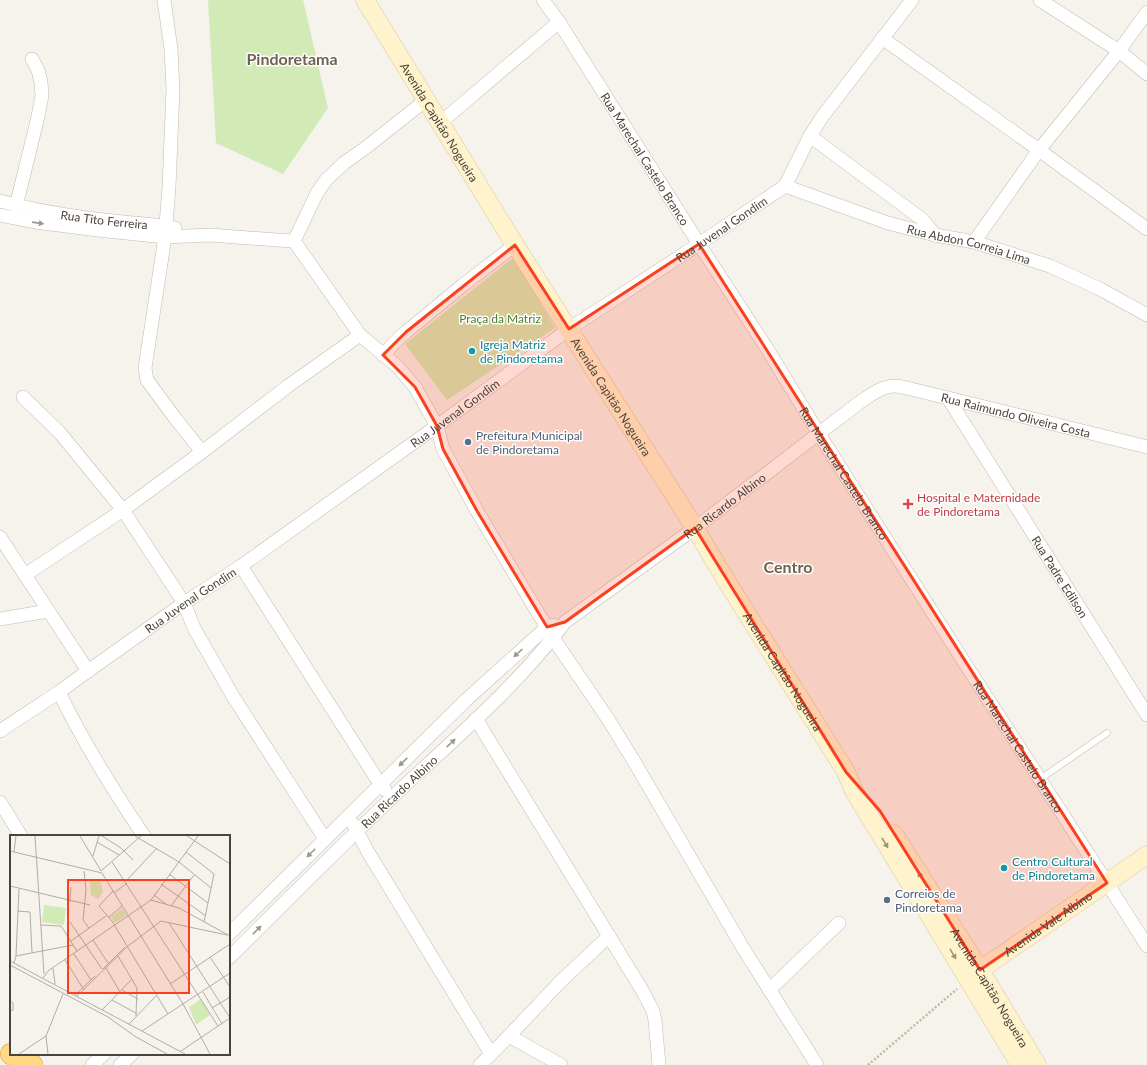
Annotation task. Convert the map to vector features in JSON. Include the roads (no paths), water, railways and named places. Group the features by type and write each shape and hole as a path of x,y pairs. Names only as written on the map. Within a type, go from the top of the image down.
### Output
{"highway":[{"path":"0,1048 10,1053"},
{"path":"13,1055 32,1065"}],"main road":[{"name":"Avenida Capitão Nogueira","path":"365,0 515,245 695,528 846,772 854,791 870,819 974,975 1037,1065"},
{"name":"Avenida Vale Albino","path":"974,975 1147,855"},
{"name":"Avenida Capitão Nogueira","path":"974,975 1020,1065"}],"street":[{"path":"164,0 171,49 173,89 169,187 166,231 145,374 147,380 202,452"},
{"name":"Rua Juvenal Gondim","path":"0,731 59,692 184,603 241,566 437,426 569,329 785,186 810,136 822,117 912,0"},
{"path":"1040,0 1119,51 1147,74"},
{"name":"Rua Marechal Castelo Branco","path":"546,1 699,244 766,347 819,434 1147,946"},
{"path":"974,242 1039,150 1119,51 1147,12"},
{"path":"440,123 559,22"},
{"path":"882,38 1147,229"},
{"path":"16,206 36,129 42,96 38,70 32,59"},
{"path":"426,100 344,163 326,180 317,193 294,241 360,335 397,366 415,387 437,426 443,449 477,511 550,632 604,713 635,763 743,948 817,1065"},
{"path":"810,136 923,220 935,235"},
{"name":"Rua Abdon Correia Lima","path":"785,186 888,223 935,235 974,242 1050,266 1100,289 1147,315"},
{"name":"Rua Tito Ferreira","path":"0,201 16,206 166,231 294,241"},
{"name":"Rua Tito Ferreira","path":"0,215 35,222 98,230 166,231"},
{"path":"384,355 406,332 515,245"},
{"path":"25,575 123,510 288,386 360,335"},
{"name":"Rua Raimundo Oliveira Costa","path":"884,388 896,386 921,391 1147,447"},
{"name":"Rua Ricardo Albino","path":"230,933 466,700 550,632 695,528 860,402 884,388"},
{"path":"23,397 60,433 123,510 184,603 194,628 234,698 325,839"},
{"name":"Rua Padre Edilson","path":"948,398 1147,715"},
{"path":"0,537 88,671"},
{"path":"241,566 380,784 392,798"},
{"path":"0,619 48,611"},
{"name":"Rua Ricardo Albino","path":"230,957 357,831 510,686 550,632"},
{"path":"59,692 68,711 117,796 143,835"},
{"path":"476,719 642,990 652,1011 657,1030 659,1065"},
{"path":"0,802 20,835"},
{"path":"349,816 368,852 491,1054"},
{"path":"277,887 290,898"},
{"path":"769,990 839,923"},
{"path":"480,1065 510,1036 560,982 609,936"},
{"path":"510,1036 561,1065"},
{"path":"92,1065 103,1055"},
{"path":"120,1065 131,1055"}],"lane":[{"path":"1040,779 1107,733"}],"place":[{"name":"Igreja Matriz de Pindoretama","path":"472,351"},
{"name":"Prefeitura Municipal de Pindoretama","path":"468,442"},
{"name":"Hospital e Maternidade de Pindoretama","path":"908,504"},
{"name":"Centro Cultural de Pindoretama","path":"1004,868"},
{"name":"Correios de Pindoretama","path":"887,900"}],"district":[{"name":"Pindoretama","path":"292,58"},
{"name":"Centro","path":"788,566"}],"park label":[{"name":"Praça da Matriz","path":"500,318"}]}
